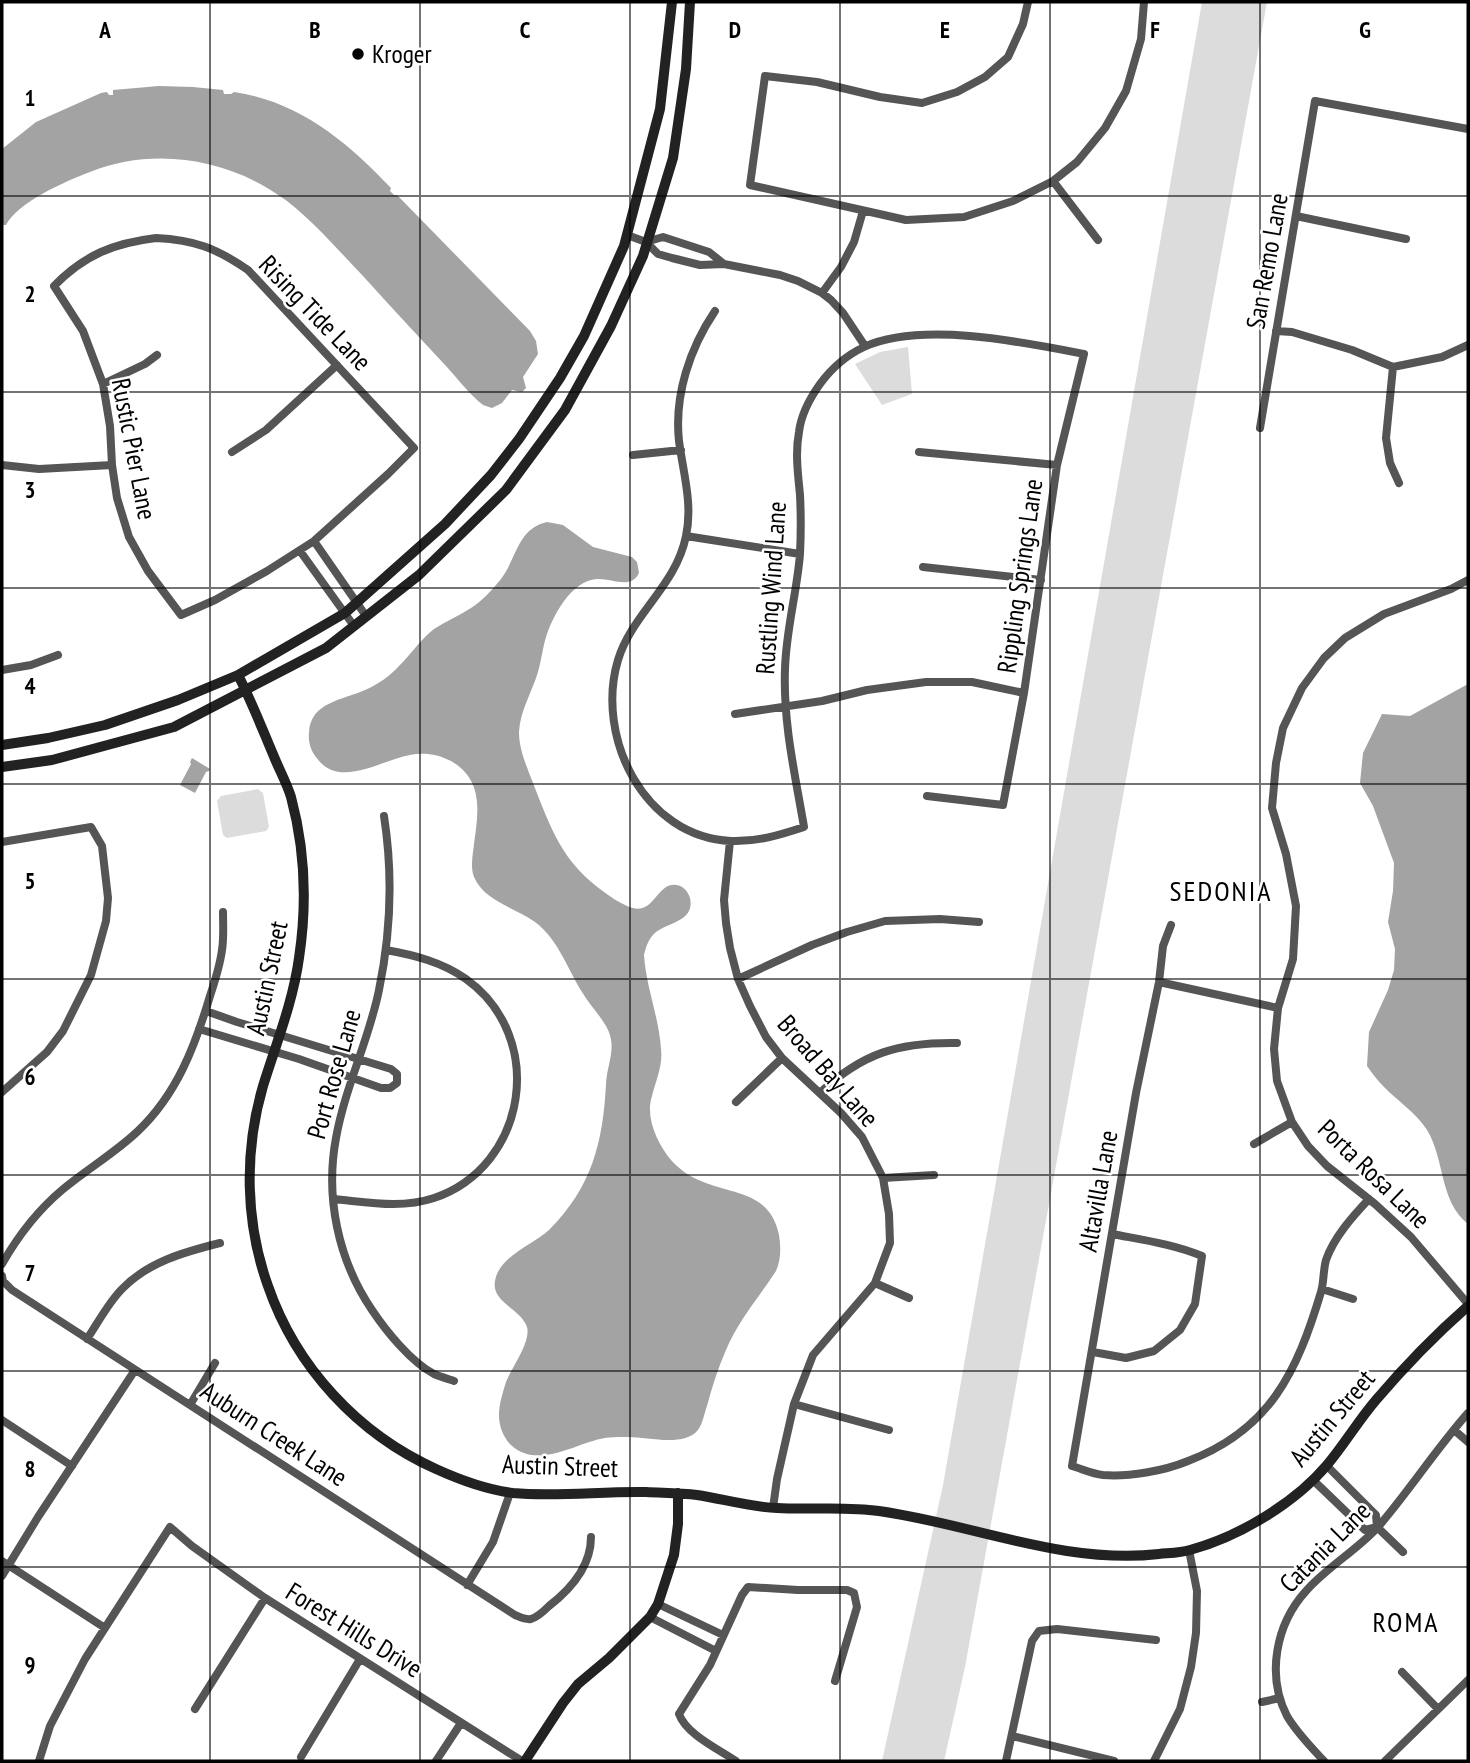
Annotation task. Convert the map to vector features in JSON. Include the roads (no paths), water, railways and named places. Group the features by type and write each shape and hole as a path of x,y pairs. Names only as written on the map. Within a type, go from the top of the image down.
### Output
{"street":[{"path":"2,745 105,725 178,700 238,675 345,613 445,524 491,475 519,439 584,337 624,246 660,109 672,2"},
{"path":"2,767 52,760 174,727 326,648 419,575 506,490 565,410 611,326 643,256 673,158 686,69 690,2"},
{"path":"1028,2 1023,24 1008,57 985,77 957,92 922,103 880,97 817,82 765,76 750,185 906,220 964,217 1013,201 1053,181 1077,162 1105,128 1126,91 1141,39 1144,2"},
{"name":"San Remo Lane","path":"1260,428 1315,102 1468,129"},
{"path":"1053,181 1098,240"},
{"path":"822,293 841,267 854,242 863,211"},
{"path":"1296,216 1406,239"},
{"path":"627,235 646,242 658,254 672,258 700,265 724,264 798,281 822,293 843,313 865,346"},
{"path":"646,242 663,237 709,252 724,264"},
{"name":"Rising Tide Lane","path":"54,285 83,260 107,248 156,238 194,243 227,256 248,270 414,448 314,541"},
{"name":"Rustic Pier Lane","path":"54,285 83,331 103,384 117,498 129,537 148,571 181,615 215,600 300,551"},
{"path":"715,311 704,327 689,363 678,421 688,504 686,536 674,571 636,624 619,655 612,688 618,743 633,779 644,794 675,822 695,832 730,841"},
{"path":"1276,331 1292,332 1352,350 1393,367 1442,357 1468,345"},
{"name":"Rustling Wind Lane","path":"730,841 778,836 804,827 786,726 786,642 800,554 798,433 815,391 825,376 865,346 891,338 918,335 1022,341 1084,354"},
{"name":"Rippling Springs Lane","path":"927,796 1003,805 1024,693 1057,466 1084,354"},
{"path":"103,384 145,364 157,355"},
{"path":"232,452 266,430 337,365"},
{"path":"1393,367 1386,438 1390,463 1399,483"},
{"path":"633,455 681,450"},
{"path":"919,452 1057,466"},
{"path":"2,465 39,469 112,465"},
{"path":"686,536 800,554"},
{"path":"354,626 300,551 314,541 366,616"},
{"path":"923,567 1041,580"},
{"name":"Porta Rosa Lane","path":"1468,580 1384,614 1345,638 1324,658 1295,700 1283,728 1272,808 1286,854 1296,906 1293,959 1278,1008 1274,1049 1276,1081 1293,1122 1308,1146 1327,1166 1411,1237 1468,1305"},
{"path":"2,670 32,665 58,655"},
{"name":"Austin Street","path":"238,675 290,795 302,852 304,906 299,963 275,1052 261,1091 250,1159 251,1207 257,1248 268,1286 295,1343 337,1400 359,1421 392,1445 438,1470 510,1493 678,1493 773,1508 872,1510 1088,1555 1123,1557 1189,1550 1231,1535 1263,1518 1313,1480 1403,1369 1468,1305"},
{"path":"734,714 926,682 972,682 1024,693"},
{"name":"Port Rose Lane","path":"384,816 390,885 386,950 376,1001 335,1144 332,1166 333,1199 345,1259 381,1324 422,1366 454,1381"},
{"path":"2,842 91,827 102,846 108,898 106,921 91,975 63,1031 47,1052 2,1092"},
{"name":"Broad Bay Lane","path":"730,841 724,900 730,948 738,979 766,1037 782,1058 841,1113 862,1137 883,1178 890,1214 890,1243 875,1283 813,1355 794,1404 773,1508"},
{"path":"2,1264 40,1210 64,1188 132,1136 162,1105 181,1074 206,1011 222,949 223,912"},
{"path":"738,979 811,945 885,921 940,919 979,922"},
{"name":"Altavilla Lane","path":"1171,925 1163,946 1136,1093 1072,1465 1102,1475 1177,1466 1203,1455 1251,1426 1287,1380 1301,1351 1322,1289"},
{"path":"333,1199 385,1205 407,1204 446,1193 474,1175 498,1149 514,1111 518,1075 516,1055 510,1034 492,1004 467,980 449,969 414,956 386,950"},
{"path":"1158,982 1278,1008"},
{"path":"199,1029 386,1089 397,1083 397,1074 391,1069 206,1011"},
{"path":"820,1093 839,1075 860,1061 881,1053 906,1045 957,1043"},
{"path":"736,1102 782,1058"},
{"path":"1254,1144 1293,1122"},
{"path":"883,1178 934,1175"},
{"path":"1353,1299 1322,1289 1326,1260 1337,1239 1368,1199"},
{"path":"1093,1352 1126,1358 1154,1351 1180,1330 1195,1304 1202,1256 1174,1246 1112,1234"},
{"path":"87,1339 121,1290 139,1274 176,1254 220,1243"},
{"name":"Auburn Creek Lane","path":"2,1276 9,1287 87,1339 514,1615 529,1619 557,1600 573,1583 587,1559 591,1537"},
{"path":"875,1283 909,1298"},
{"path":"190,1405 215,1363"},
{"path":"2,1576 5,1563 135,1370"},
{"path":"794,1404 889,1430"},
{"name":"Catania Lane","path":"1324,1761 1299,1734 1288,1717 1277,1687 1279,1639 1290,1611 1310,1586 1377,1527 1468,1413"},
{"path":"2,1420 72,1466"},
{"path":"1454,1430 1468,1442"},
{"path":"1327,1466 1376,1515 1377,1527 1403,1552"},
{"path":"1313,1480 1364,1530 1377,1527"},
{"path":"467,1585 493,1542 510,1493"},
{"path":"523,1761 578,1684 650,1618 658,1604 674,1555 678,1493"},
{"name":"Forest Hills Drive","path":"105,1628 170,1527 265,1598 523,1761"},
{"path":"1154,1761 1180,1709 1191,1667 1196,1633 1197,1591 1189,1550"},
{"path":"5,1563 105,1628 85,1659 50,1726 39,1761"},
{"path":"736,1761 690,1730 681,1722 679,1714 710,1665 748,1587 847,1590 854,1593 857,1607 835,1681"},
{"path":"195,1709 265,1598"},
{"path":"658,1604 723,1635"},
{"path":"650,1618 716,1651"},
{"path":"1006,1761 1032,1641 1039,1631 1058,1629 1156,1640"},
{"path":"301,1757 360,1659"},
{"path":"1402,1672 1438,1709"},
{"path":"1385,1761 1468,1680"},
{"path":"1262,1702 1280,1698"},
{"path":"436,1761 461,1723"},
{"path":"1012,1737 1114,1761"}],"place":[{"name":"Kroger","path":"358,54"}],"district":[{"name":"SEDONIA","path":"1221,891"},
{"name":"ROMA","path":"1406,1622"}]}
